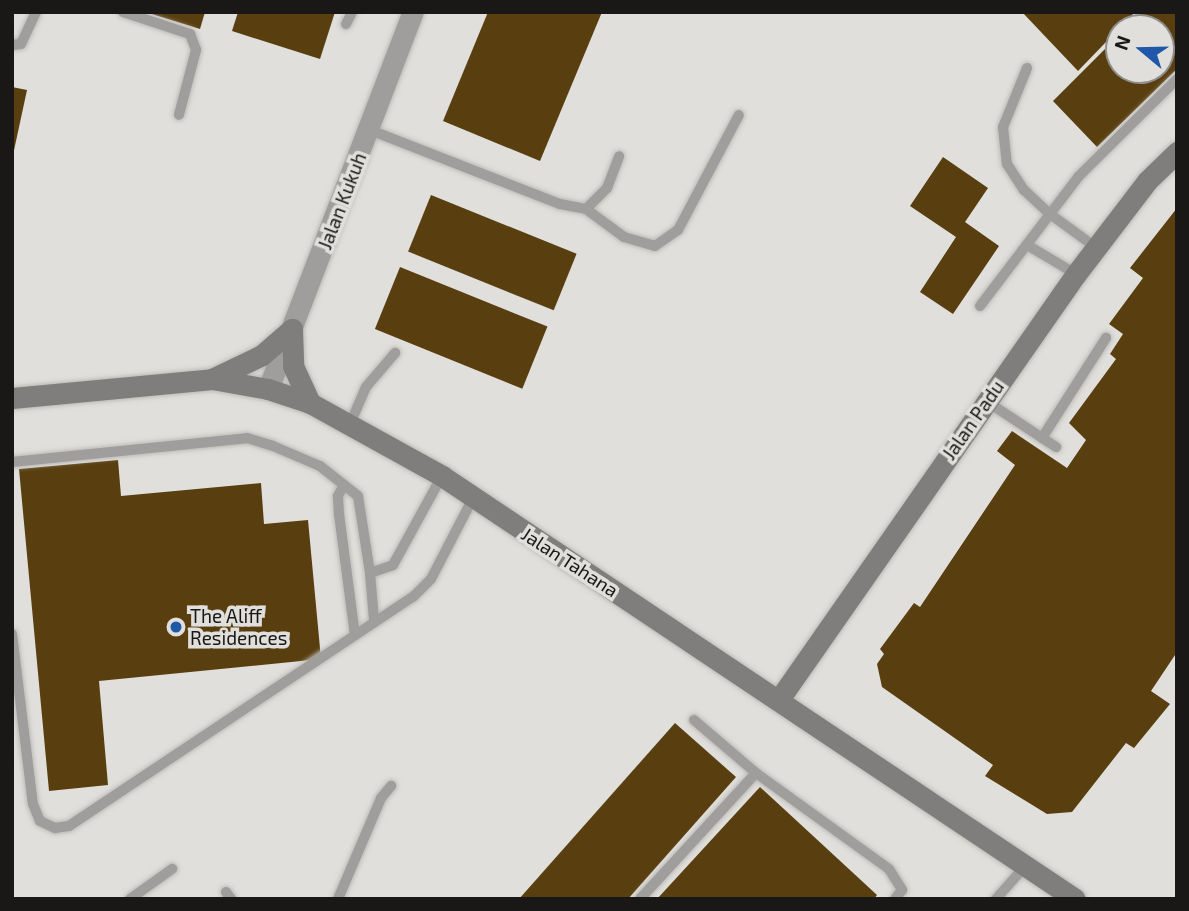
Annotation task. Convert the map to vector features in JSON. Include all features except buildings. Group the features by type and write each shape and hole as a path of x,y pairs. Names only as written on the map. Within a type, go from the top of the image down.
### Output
{"street":[{"name":"Jalan Kukuh","path":"268,389 370,130 413,12"},
{"name":"Jalan Padu","path":"780,698 1076,274 1098,249 1147,181 1177,152"},
{"path":"212,379 262,355 292,329"},
{"path":"292,329 293,366 310,403"},
{"name":"Jalan Tahana","path":"12,398 212,379 268,389 310,403 442,476 780,698 1075,899"}],"lane":[{"path":"12,45 21,44 36,12"},
{"path":"123,12 190,34 196,50 179,115"},
{"path":"346,24 352,12"},
{"path":"1027,68 1003,127 1007,164 1024,190 1050,214 1098,249"},
{"path":"980,306 1079,176 1177,79"},
{"path":"370,130 560,204 586,209 624,237 655,246 678,230 739,115"},
{"path":"586,209 607,188 619,156"},
{"path":"1027,245 1076,274"},
{"path":"1042,438 1106,338"},
{"path":"350,424 366,387 395,353"},
{"path":"986,401 1056,447"},
{"path":"12,462 247,438 320,466 358,496 374,620"},
{"path":"370,573 393,565 442,476"},
{"path":"344,485 338,505 355,635"},
{"path":"12,634 33,804 40,821 55,828 82,818 374,620 413,597 431,579 473,498"},
{"path":"694,719 756,773 889,869 902,890 895,899"},
{"path":"640,899 756,773"},
{"path":"338,899 381,798 391,786"},
{"path":"996,899 1026,865"},
{"path":"130,899 172,869"}],"place":[{"name":"The Aliff Residences","path":"176,627"}]}
